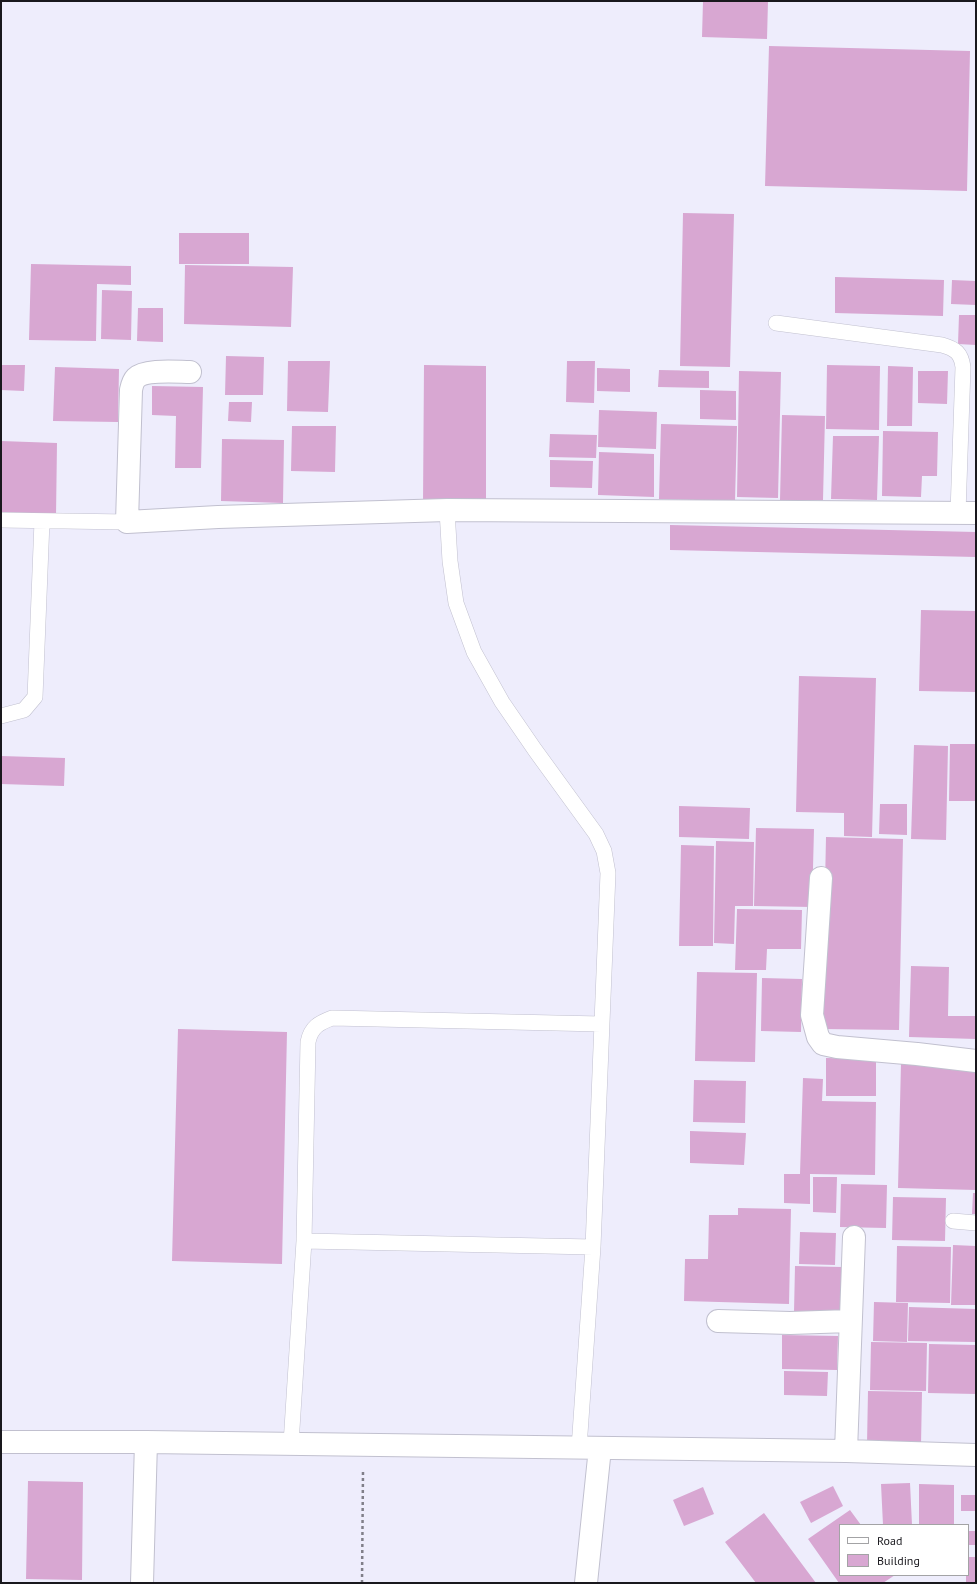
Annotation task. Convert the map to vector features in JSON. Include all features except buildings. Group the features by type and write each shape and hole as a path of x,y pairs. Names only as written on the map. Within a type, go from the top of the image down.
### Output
{"street":[{"path":"190,372 149,372 141,374 133,382 131,390 127,522 218,517 447,510 967,513"},
{"path":"822,878 812,1015 818,1037 823,1044 837,1047 976,1061"},
{"path":"846,1450 854,1236"},
{"path":"718,1321 790,1324 850,1321"},
{"path":"1,1442 146,1442 846,1450 976,1455"},
{"path":"142,1583 146,1442"},
{"path":"586,1583 590,1448"}],"lane":[{"path":"776,323 942,345 952,348 959,353 963,367 967,513"},
{"path":"447,510 450,561 456,603 474,652 502,702 592,828 604,851 608,873 593,1247 590,1448"},
{"path":"1,520 127,522"},
{"path":"1,716 24,710 35,697 42,521"},
{"path":"291,1444 304,1241 308,1042 314,1027 321,1022 332,1018 601,1024"},
{"path":"952,1221 976,1223"},
{"path":"304,1241 593,1247"}],"path":[{"path":"362,1583 363,1445"}]}
